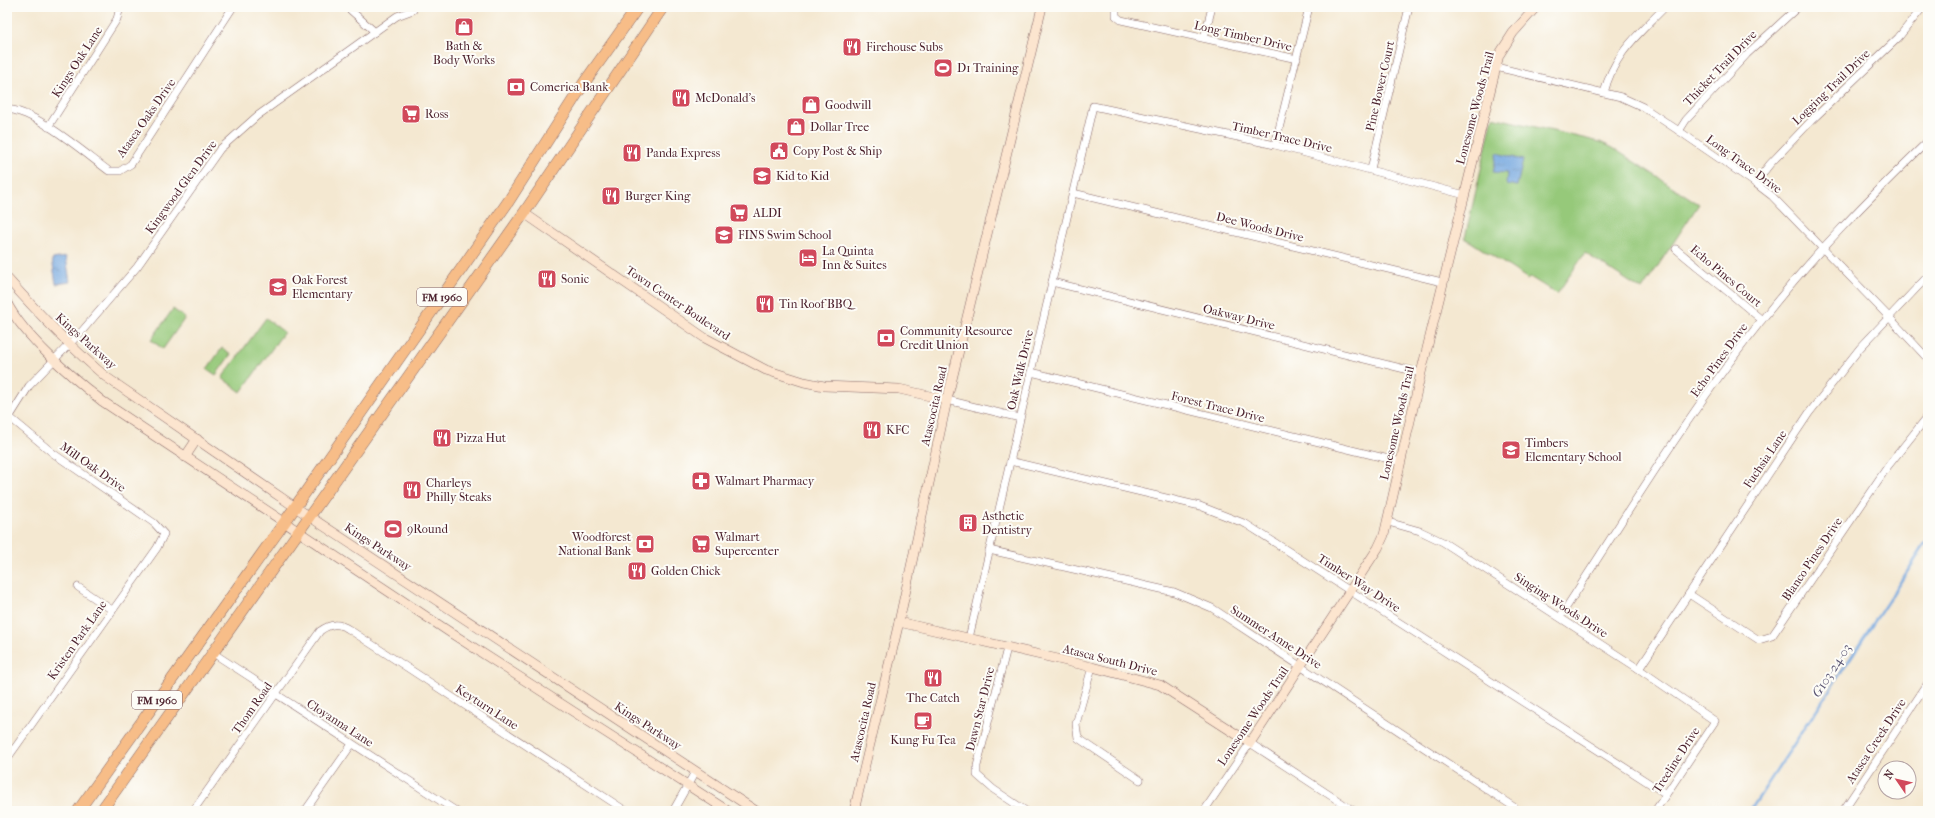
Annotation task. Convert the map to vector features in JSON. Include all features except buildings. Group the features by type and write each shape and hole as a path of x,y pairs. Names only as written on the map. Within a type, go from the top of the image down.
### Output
{"main road":[{"name":"FM 1960","path":"78,811 284,523 508,202 584,83 638,7"},
{"name":"FM 1960","path":"101,811 524,213 663,7"}],"street":[{"name":"Kings Oak Lane","path":"48,127 118,19 120,7"},
{"name":"Atasca Oaks Drive","path":"7,109 29,116 48,127 109,171 120,171 131,164 233,7"},
{"path":"347,7 376,32"},
{"name":"Atascocita Road","path":"854,811 899,622 947,400 1042,7"},
{"name":"Long Timber Drive","path":"1116,7 1116,16 1121,20 1296,59"},
{"path":"1204,38 1212,7"},
{"path":"1275,145 1309,7"},
{"name":"Pine Bower Court","path":"1371,169 1410,7"},
{"name":"Lonesome Woods Trail","path":"1204,811 1378,548 1388,522 1420,373 1499,55 1513,33 1536,7"},
{"path":"1604,93 1612,67 1623,51 1665,7"},
{"name":"Thicket Trail Drive","path":"1679,131 1686,120 1747,54 1798,7"},
{"name":"Logging Trail Drive","path":"1755,182 1770,164 1812,121 1898,38 1923,7"},
{"name":"Kingwood Glen Drive","path":"8,418 29,386 70,343 136,267 220,149 257,116 397,16 413,10"},
{"name":"Long Trace Drive","path":"1496,68 1621,97 1643,107 1755,182 1772,196 1928,359"},
{"name":"Timber Trace Drive","path":"1093,106 1275,145 1371,169 1465,195"},
{"name":"Oak Walk Drive","path":"969,638 1093,106"},
{"name":"Echo Pines Drive","path":"1560,617 1703,400 1762,320 1822,248 1928,141"},
{"name":"Dee Woods Drive","path":"1073,193 1442,282"},
{"name":"Town Center Boulevard","path":"524,213 705,338 766,370 804,382 824,386 899,389 1020,418"},
{"name":"Echo Pines Court","path":"1676,249 1762,320"},
{"name":"Fuchsia Lane","path":"1639,669 1809,413 1860,348 1928,276"},
{"name":"Kings Parkway","path":"7,278 43,319 70,343 84,359 106,377 295,507 756,811"},
{"name":"Oakway Drive","path":"1052,282 1420,373"},
{"path":"7,303 30,333 54,359 102,401 451,633 728,811"},
{"name":"Forest Trace Drive","path":"1031,372 1401,462"},
{"name":"Blanco Pines Drive","path":"1689,594 1759,640 1772,636 1888,466 1928,416"},
{"name":"Mill Oak Drive","path":"8,418 54,454 154,523 164,534"},
{"path":"185,457 197,439"},
{"name":"Timber Way Drive","path":"1010,461 1216,511 1246,524 1269,537 1350,591 1666,794"},
{"name":"Singing Woods Drive","path":"1388,522 1436,537 1639,669 1715,721"},
{"name":"Kristen Park Lane","path":"7,759 157,548 164,534"},
{"name":"Summer Anne Drive","path":"989,550 1174,592 1212,608 1520,811"},
{"path":"78,587 112,610"},
{"name":"Atasca South Drive","path":"899,622 1092,667 1160,685 1354,811"},
{"name":"Thom Road","path":"193,811 320,631 334,624"},
{"name":"Keyturn Lane","path":"334,624 341,625 350,630 626,811"},
{"name":"Dawn Star Drive","path":"1007,648 977,766 977,775 992,789 1026,811"},
{"name":"Cloyanna Lane","path":"213,653 456,811"},
{"path":"1092,667 1076,724 1078,738 1140,780"},
{"name":"Atasca Creek Drive","path":"1843,811 1928,683"},
{"name":"Treeline Drive","path":"1655,811 1715,721"},
{"path":"305,811 352,744"},
{"path":"673,811 689,786 695,772"}],"green space":[{"path":"1493,117 1600,142 1613,148 1699,204 1642,290 1585,253 1557,294 1530,277 1528,279 1465,238"},
{"path":"173,309 185,318 163,349 151,340"},
{"path":"266,318 284,332 241,392 222,378"},
{"path":"222,348 231,354 216,375 207,369"}],"water":[{"path":"1497,153 1523,160 1517,186 1506,184 1507,173 1493,172"},
{"path":"66,257 70,282 56,284 52,259"}],"waterway":[{"name":"G103-24-03","path":"1750,811 1928,540"}],"place":[{"name":"Bath & Body Works","path":"464,27"},
{"name":"Firehouse Subs","path":"852,47"},
{"name":"D1 Training","path":"943,68"},
{"name":"Comerica Bank","path":"516,87"},
{"name":"McDonald's","path":"681,98"},
{"name":"Goodwill","path":"811,105"},
{"name":"Ross","path":"411,114"},
{"name":"Dollar Tree","path":"796,127"},
{"name":"Copy Post & Ship","path":"779,151"},
{"name":"Panda Express","path":"632,153"},
{"name":"Kid to Kid","path":"762,176"},
{"name":"Burger King","path":"611,196"},
{"name":"ALDI","path":"739,213"},
{"name":"FINS Swim School","path":"724,235"},
{"name":"La Quinta Inn & Suites","path":"808,258"},
{"name":"Sonic","path":"547,279"},
{"name":"Oak Forest Elementary","path":"278,287"},
{"name":"Tin Roof BBQ","path":"765,304"},
{"name":"Community Resource Credit Union","path":"886,338"},
{"name":"KFC","path":"872,430"},
{"name":"Pizza Hut","path":"442,438"},
{"name":"Timbers Elementary School","path":"1511,450"},
{"name":"Walmart Pharmacy","path":"701,481"},
{"name":"Charleys Philly Steaks","path":"412,490"},
{"name":"Asthetic Dentistry","path":"968,523"},
{"name":"9Round","path":"393,529"},
{"name":"Woodforest National Bank","path":"645,544"},
{"name":"Walmart Supercenter","path":"701,544"},
{"name":"Golden Chick","path":"637,571"},
{"name":"The Catch","path":"933,678"},
{"name":"Kung Fu Tea","path":"923,721"}]}
